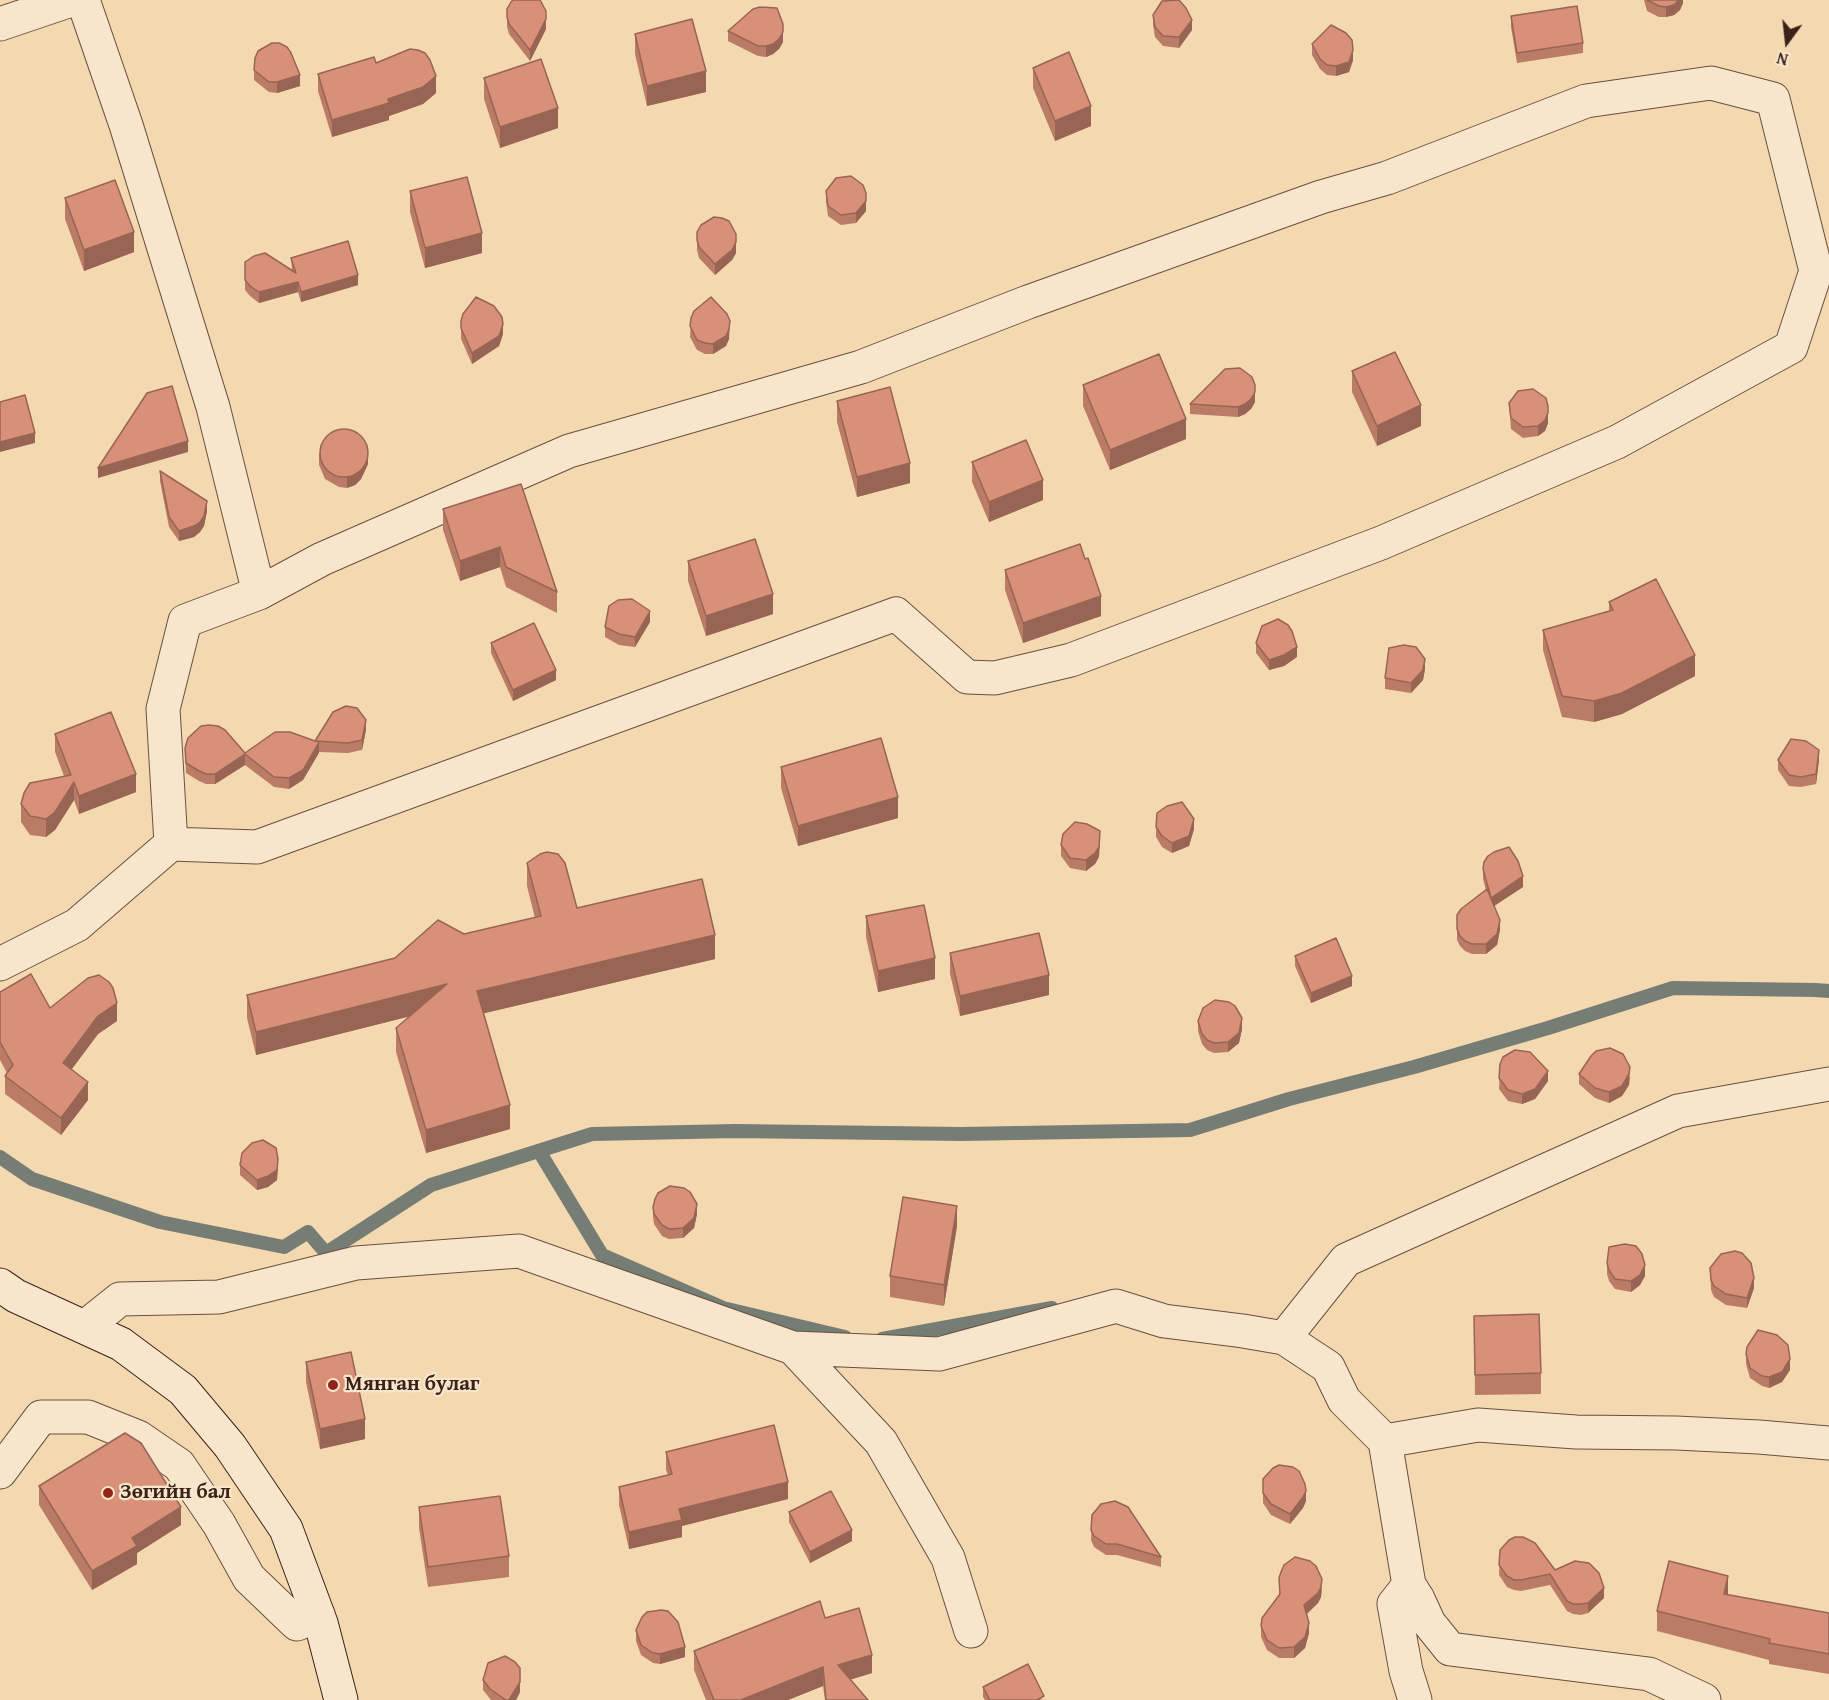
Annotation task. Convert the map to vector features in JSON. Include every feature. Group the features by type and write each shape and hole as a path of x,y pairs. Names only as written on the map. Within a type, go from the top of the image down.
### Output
{"street":[{"path":"0,24 71,0"},
{"path":"83,0 129,136 213,407 259,594"},
{"path":"0,964 77,925 171,844 257,847 896,614 967,677 995,678 1071,660 1381,543 1617,442 1791,347 1816,271 1773,99 1711,83 1586,101 1387,178 1321,197 1028,302 861,367 569,451 322,559 259,594 185,621 163,709 171,844"},
{"path":"1284,1338 1346,1260 1678,1111 1829,1084"},
{"path":"85,1327 120,1299 219,1297 356,1263 519,1251 793,1348 939,1354 1116,1306 1164,1321 1284,1338 1328,1367 1344,1400 1385,1441 1409,1585 1429,1623 1450,1648 1648,1674 1704,1700"},
{"path":"0,1285 16,1296 121,1344 183,1390 230,1446 286,1529 318,1615 341,1700"},
{"path":"793,1348 881,1442 948,1558 971,1631"},
{"path":"0,1472 41,1416 88,1417 138,1437 180,1465 219,1524 249,1578 297,1624 318,1615"},
{"path":"1385,1441 1478,1425 1576,1432 1759,1437 1829,1443"},
{"path":"1409,1585 1394,1604 1406,1671 1415,1700"}],"building":[{"path":"513,0 540,0 546,11 546,19 530,50 509,24 507,9"},
{"path":"1179,0 1192,20 1179,37 1163,36 1155,27 1153,15 1162,1"},
{"path":"1647,0 1679,0 1674,5 1666,7"},
{"path":"1577,6 1583,43 1517,53 1511,16"},
{"path":"777,8 783,24 783,32 773,44 758,46 728,31 753,9"},
{"path":"692,19 706,71 647,86 635,34"},
{"path":"1331,25 1346,33 1352,40 1353,50 1349,62 1336,66 1327,65 1320,59 1312,44"},
{"path":"272,43 279,43 287,47 300,75 269,82 254,70 258,51"},
{"path":"410,49 425,53 436,76 423,87 388,99 389,103 332,120 318,74 374,57 376,63"},
{"path":"1069,52 1091,106 1055,121 1033,68"},
{"path":"541,59 558,108 500,127 484,78"},
{"path":"851,176 863,185 866,201 856,213 841,215 828,206 826,191 836,178"},
{"path":"467,177 482,233 425,248 410,191"},
{"path":"115,180 134,232 84,250 65,198"},
{"path":"714,217 729,221 736,234 736,242 732,250 715,264 699,247 697,240 697,232 701,225"},
{"path":"348,241 358,275 301,292 298,282 259,292 245,280 245,262 254,256 265,253 296,273 291,258"},
{"path":"476,297 494,306 502,317 503,324 499,336 472,353 461,328 461,321 463,314"},
{"path":"711,297 727,314 730,321 726,336 713,344 697,340 690,326 694,311"},
{"path":"1395,352 1421,405 1377,426 1352,371"},
{"path":"1159,354 1186,419 1110,450 1083,385"},
{"path":"1240,368 1252,377 1255,385 1255,392 1245,404 1238,407 1190,404 1225,369"},
{"path":"172,386 188,441 98,468 147,393"},
{"path":"890,387 910,463 857,477 837,401"},
{"path":"1533,389 1546,398 1548,413 1545,420 1538,426 1523,427 1511,418 1509,403 1518,391"},
{"path":"25,395 35,433 0,442 0,402"},
{"path":"339,429 349,429 361,436 368,448 368,458 361,470 349,477 339,477 324,466 320,458 320,448 331,433"},
{"path":"1026,440 1043,480 989,502 972,462"},
{"path":"160,471 207,501 204,516 200,522 179,531 169,517"},
{"path":"521,484 557,592 506,567 500,547 460,561 443,509"},
{"path":"755,539 773,594 706,616 688,561"},
{"path":"1080,544 1085,559 1088,558 1101,596 1023,623 1005,570"},
{"path":"1656,579 1695,655 1622,693 1594,701 1562,696 1543,630 1613,610 1609,602"},
{"path":"632,599 650,611 635,637 619,634 605,627 609,606 618,600"},
{"path":"1278,619 1288,625 1297,647 1269,660 1256,643 1262,626"},
{"path":"534,623 556,670 513,690 491,643"},
{"path":"1404,645 1416,647 1425,659 1423,670 1411,683 1385,678 1389,648"},
{"path":"346,706 357,708 366,720 362,740 348,743 316,741 319,742 303,770 289,778 274,777 245,754 215,774 206,774 186,763 185,748 188,738 201,726 218,726 225,730 245,753 275,732 290,732 315,741 333,712"},
{"path":"111,712 136,774 79,796 74,782 55,812 46,819 30,816 21,804 30,783 71,775 55,734"},
{"path":"881,738 898,797 798,826 781,767"},
{"path":"1791,739 1806,741 1819,750 1816,774 1801,777 1789,775 1778,760"},
{"path":"1182,802 1194,819 1189,836 1172,843 1162,836 1156,827 1157,813 1167,806"},
{"path":"1075,822 1087,824 1100,831 1099,847 1086,860 1070,858 1061,845 1063,834"},
{"path":"1509,847 1518,861 1523,876 1491,898 1483,869 1484,862 1494,852"},
{"path":"547,852 558,854 565,863 577,908 702,879 715,935 477,991 510,1105 426,1130 396,1028 447,984 256,1032 247,995 395,958 438,920 464,934 541,916 527,863"},
{"path":"1487,889 1500,920 1497,934 1486,944 1472,944 1460,936 1457,929 1457,915 1461,909"},
{"path":"924,905 935,958 878,971 866,916"},
{"path":"1039,933 1049,975 960,996 950,953"},
{"path":"1336,938 1352,976 1311,993 1295,956"},
{"path":"31,974 50,1008 88,978 99,975 113,988 117,1003 98,1016 63,1063 88,1082 61,1118 5,1076 13,1065 0,1042 0,992"},
{"path":"1215,1000 1229,1002 1235,1006 1242,1018 1239,1033 1228,1042 1214,1043 1202,1034 1198,1021 1203,1008"},
{"path":"1610,1048 1623,1054 1630,1067 1622,1086 1609,1092 1595,1088 1579,1074 1596,1051"},
{"path":"1515,1050 1530,1052 1548,1071 1535,1089 1522,1094 1508,1090 1499,1078 1503,1057"},
{"path":"263,1140 276,1148 277,1170 257,1180 240,1165 242,1153 252,1143"},
{"path":"670,1186 684,1188 690,1192 697,1204 694,1218 683,1228 669,1229 662,1225 654,1214 653,1207 658,1193"},
{"path":"903,1197 957,1206 944,1285 890,1276"},
{"path":"1625,1244 1636,1246 1642,1254 1645,1265 1640,1275 1631,1281 1615,1279 1607,1263 1609,1247"},
{"path":"1735,1251 1742,1253 1751,1263 1754,1278 1747,1298 1726,1294 1714,1286 1711,1280 1710,1268 1721,1254"},
{"path":"1539,1314 1541,1373 1475,1375 1474,1316"},
{"path":"1758,1330 1777,1335 1788,1345 1790,1359 1782,1372 1769,1377 1762,1376 1750,1368 1746,1354 1747,1347"},
{"path":"351,1352 365,1419 320,1429 306,1362"},
{"path":"774,1425 788,1482 679,1509 682,1520 629,1532 619,1487 672,1474 666,1452"},
{"path":"125,1433 141,1443 181,1507 132,1538 137,1546 92,1571 39,1486"},
{"path":"1279,1465 1293,1467 1299,1471 1305,1484 1306,1491 1303,1497 1290,1514 1271,1504 1263,1493 1263,1479"},
{"path":"831,1491 852,1530 810,1552 789,1512"},
{"path":"500,1496 509,1556 428,1567 419,1507"},
{"path":"1115,1501 1128,1507 1161,1557 1117,1544 1106,1544 1094,1536 1091,1530 1092,1515 1101,1504"},
{"path":"1515,1537 1523,1537 1535,1543 1555,1570 1575,1561 1589,1563 1599,1573 1604,1588 1588,1603 1573,1604 1567,1601 1550,1574 1521,1580 1514,1580 1507,1576 1499,1565 1500,1550"},
{"path":"1295,1557 1310,1561 1316,1566 1322,1579 1321,1587 1318,1593 1304,1605 1309,1623 1305,1637 1294,1647 1279,1648 1267,1640 1261,1626 1262,1618 1280,1594 1279,1578 1284,1565"},
{"path":"1669,1561 1728,1576 1724,1594 1829,1613 1829,1654 1769,1643 1770,1639 1657,1611"},
{"path":"820,1601 825,1618 859,1608 872,1655 838,1665 868,1700 826,1700 823,1667 741,1700 714,1700 694,1651"},
{"path":"668,1611 678,1622 685,1647 660,1654 653,1653 641,1645 636,1630 642,1617 647,1612"},
{"path":"505,1656 520,1668 520,1682 509,1700 490,1689 483,1680 488,1663"},
{"path":"1028,1664 1044,1696 1037,1700 990,1700 983,1687"}],"waterway":[{"path":"0,1157 32,1179 160,1222 284,1247 308,1232 326,1253 431,1185 592,1134 735,1131 961,1134 1190,1130 1289,1099 1414,1067 1548,1028 1673,988 1829,991"},
{"path":"539,1151 602,1255 723,1308 845,1337"},
{"path":"882,1339 1052,1308"}],"place":[{"name":"Мянган булаг","path":"333,1385"},
{"name":"Зөгийн бал","path":"108,1493"}]}
